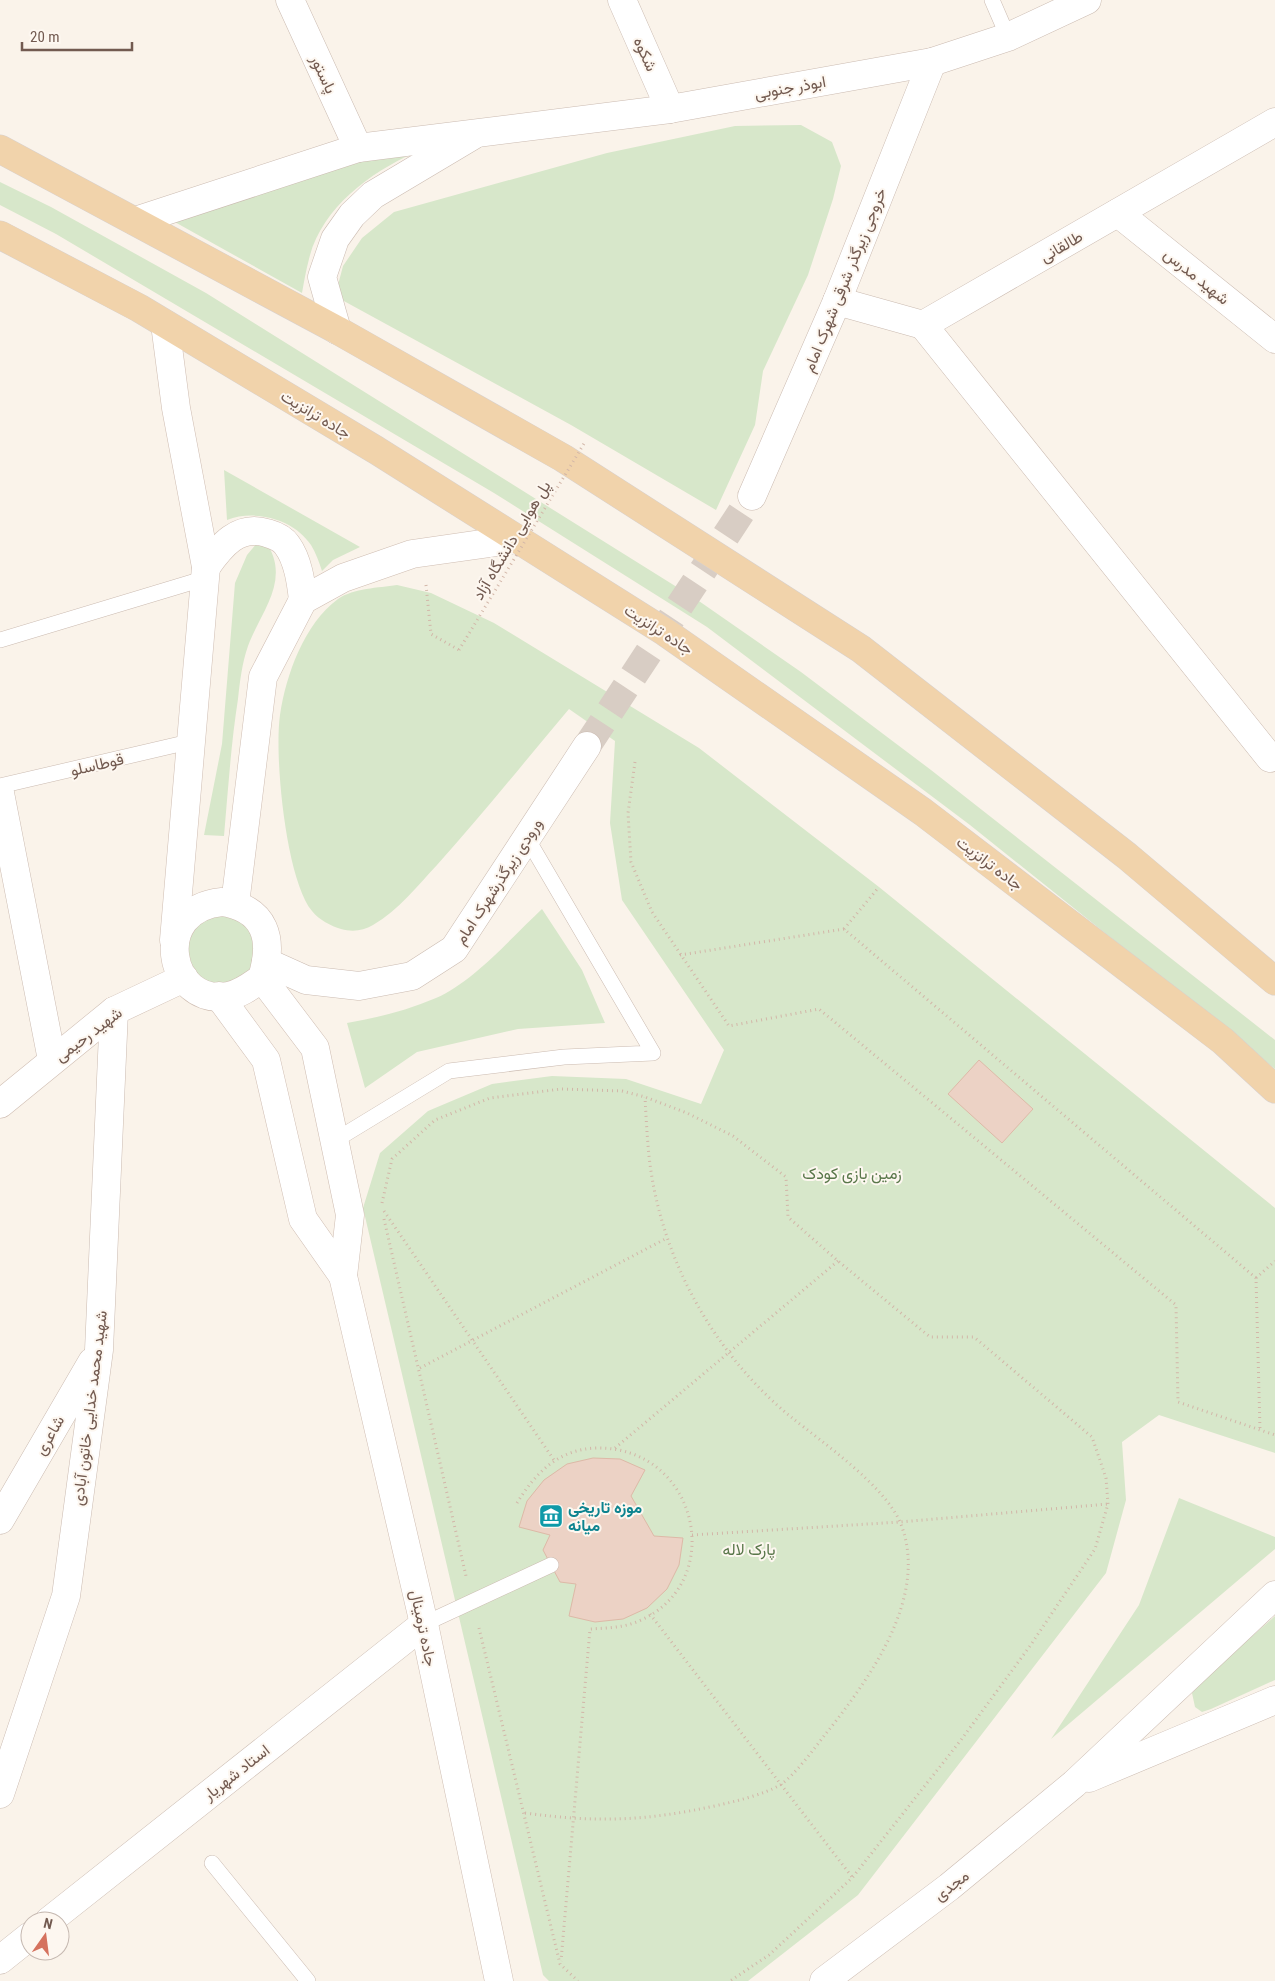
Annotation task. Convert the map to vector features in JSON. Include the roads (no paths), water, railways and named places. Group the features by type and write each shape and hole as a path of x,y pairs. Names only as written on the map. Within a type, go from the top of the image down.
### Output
{"main road":[{"path":"0,149 336,330 563,458 861,649 1127,856 1275,981"},
{"name":"جاده ترانزیت","path":"0,235 165,324 376,450 665,632 923,812 1223,1041 1275,1089"}],"street":[{"name":"پاستور","path":"290,0 358,148"},
{"name":"شکوه","path":"622,0 670,108"},
{"name":"ابوذر جنوبی","path":"135,221 358,148 482,130 670,108 932,62 1008,37 1087,0"},
{"name":"خروجی زیرگذر شرقی شهرک امام","path":"752,496 837,301 932,62"},
{"name":"طالقانی","path":"923,324 1275,122"},
{"path":"336,330 322,277 335,239 352,215 372,195 482,130"},
{"name":"شهید مدرس","path":"1118,213 1275,339"},
{"path":"837,301 923,324 1272,748"},
{"path":"165,324 176,408 206,573 193,741 174,940 174,956 179,972 184,978 203,993 219,996 235,994 264,970 268,948 266,934 259,921 249,910 235,904 209,903 197,908 186,916 174,940"},
{"path":"206,573 219,549 235,535 251,530 273,535 286,544 293,557 300,577 303,600"},
{"path":"235,904 263,677 303,600 343,578 412,554 517,539"},
{"name":"ورودی زیرگذرشهرک امام","path":"264,970 306,980 359,986 412,976 454,949 586,746"},
{"path":"0,793 52,1060"},
{"path":"264,970 315,1048 350,1216 343,1276"},
{"name":"شهید رحیمی","path":"0,1104 114,1011 184,978"},
{"path":"219,996 266,1060 303,1220 343,1276"},
{"name":"شهید محمد خدایی خاتون آبادی","path":"0,1794 66,1596 99,1350 114,1011"},
{"name":"جاده ترمینال","path":"343,1276 424,1624 499,1981"},
{"name":"شاعری","path":"0,1520 99,1350"},
{"name":"مجدی","path":"824,1981 949,1887 1074,1784 1275,1596"},
{"name":"استاد شهریار","path":"62,1911 424,1624"},
{"name":"مجدی","path":"1074,1784 1275,1700"},
{"path":"0,1960 20,1944"}],"lane":[{"path":"992,0 1008,37"},
{"path":"0,640 206,573"},
{"name":"قوطاسلو","path":"0,786 193,741"},
{"path":"334,1142 448,1072 564,1057 653,1053 527,838"},
{"path":"424,1624 472,1600 551,1565"},
{"path":"212,1863 308,1981"}],"tunnel":[{"path":"587,746 752,496"}],"place":[{"name":"موزه تاریخی میانه","path":"551,1516"}],"park label":[{"name":"زمین بازی کودک","path":"852,1173"},
{"name":"پارک لاله","path":"749,1549"}]}
